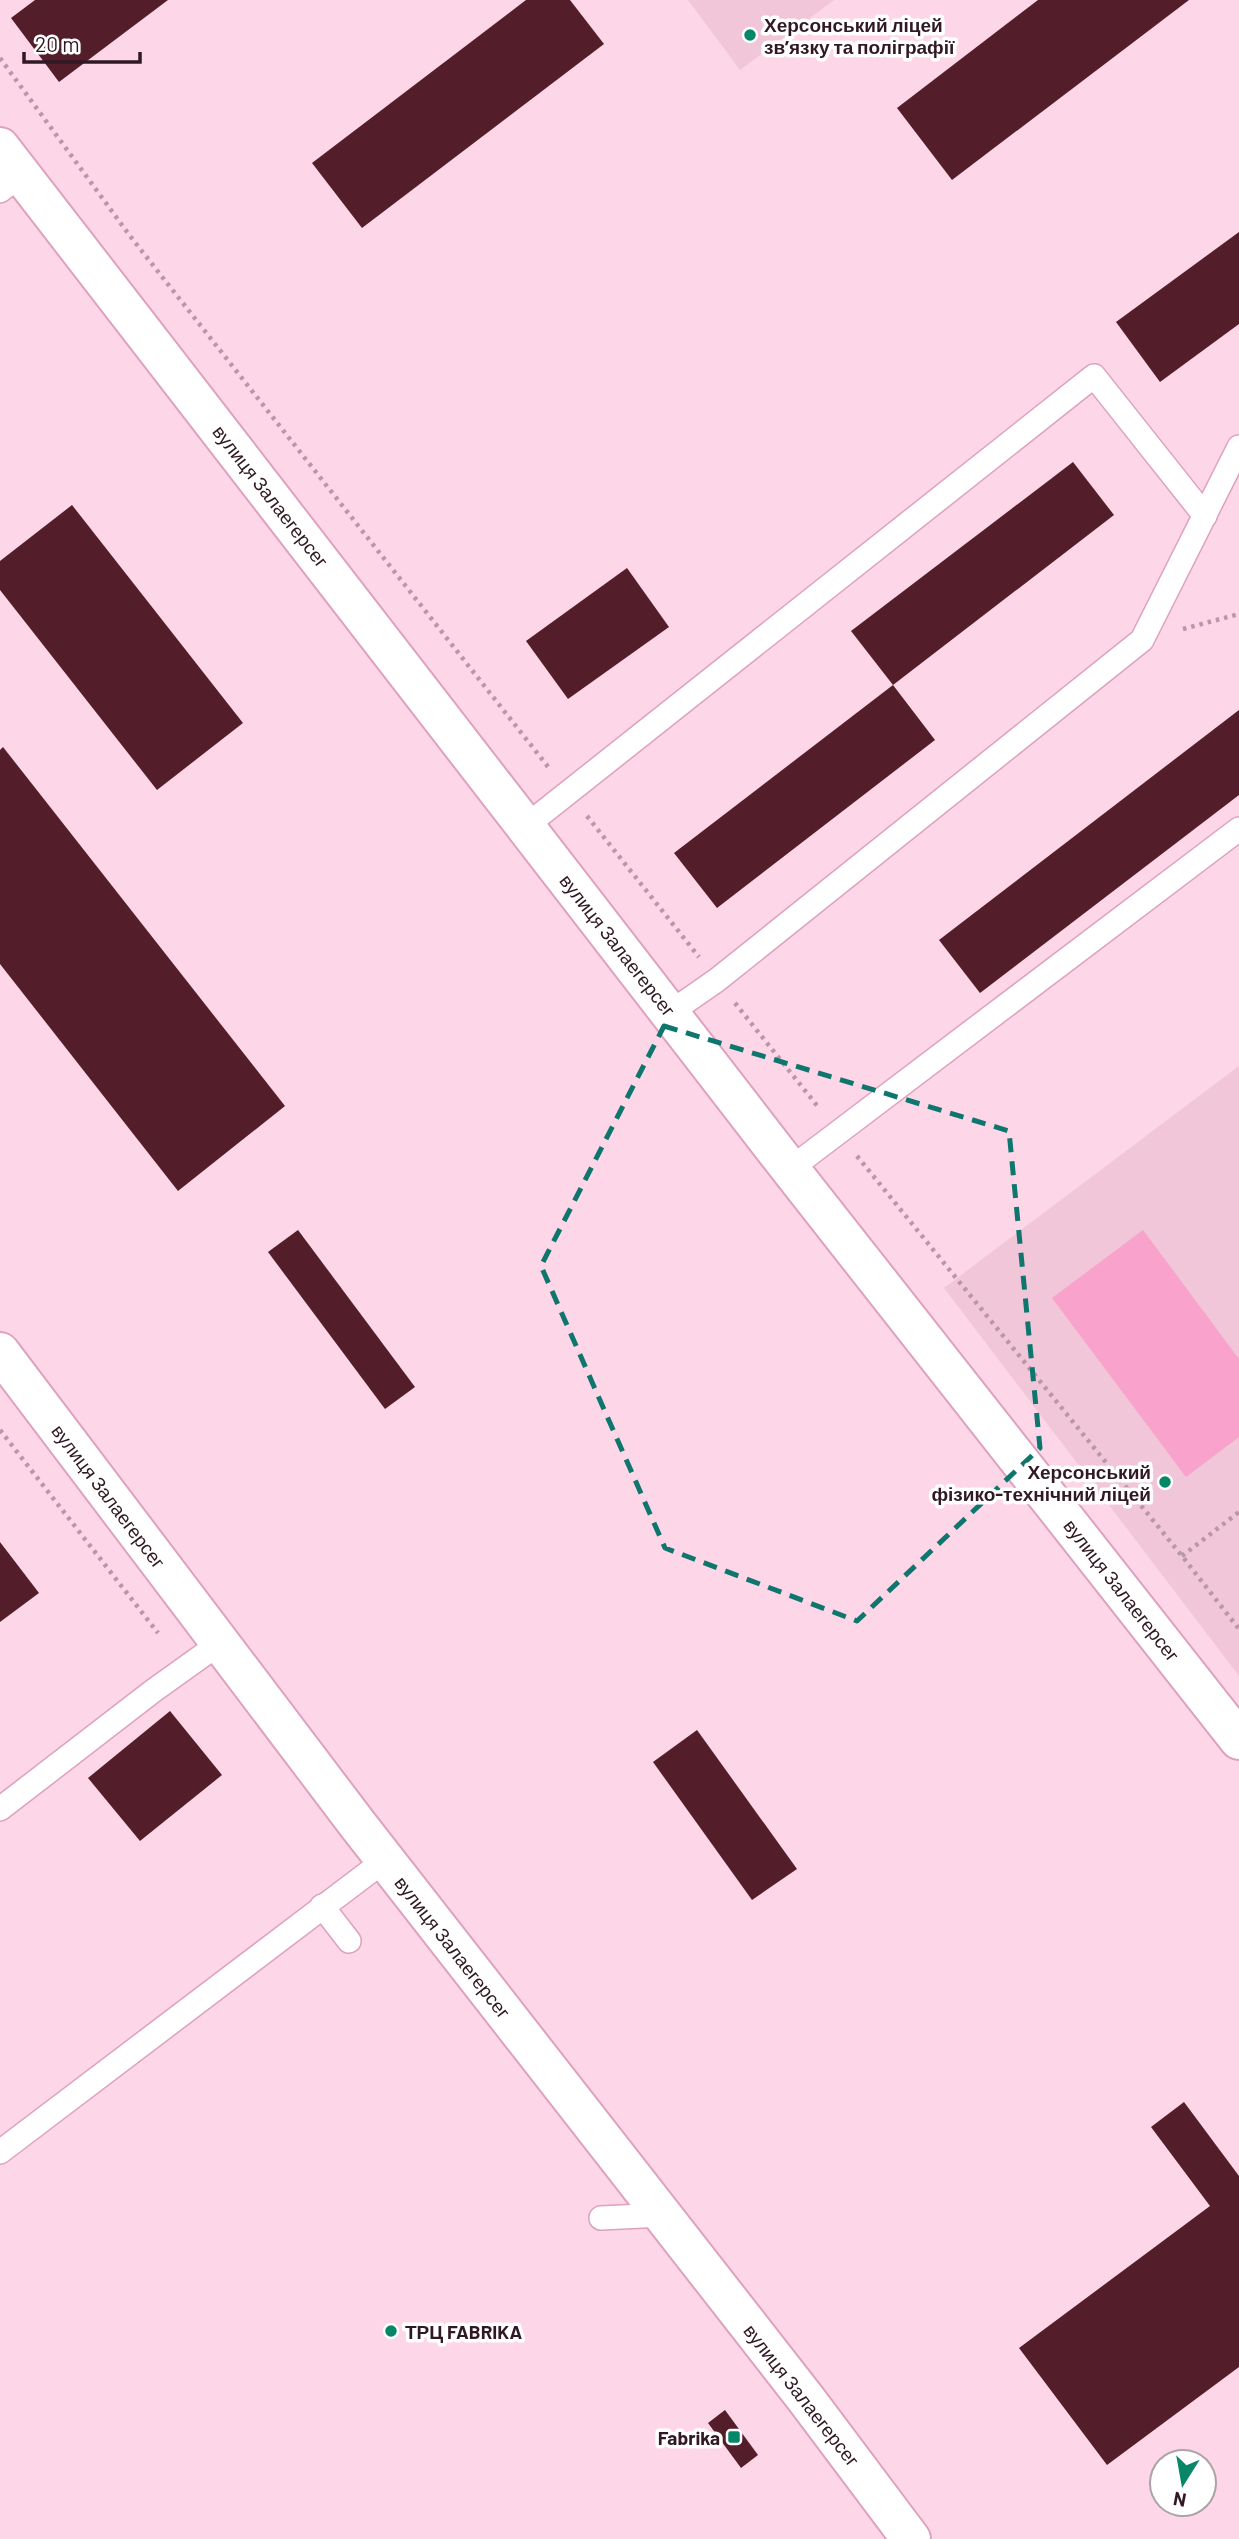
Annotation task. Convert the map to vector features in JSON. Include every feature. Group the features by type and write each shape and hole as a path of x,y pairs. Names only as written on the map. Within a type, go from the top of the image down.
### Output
{"main road":[{"name":"вулиця Залаегерсег","path":"7,171 526,826 790,1169 1239,1740"},
{"name":"вулиця Залаегерсег","path":"0,1352 385,1860 912,2539"}],"lane":[{"path":"526,826 1094,376 1205,516"},
{"path":"671,1012 717,980 1142,640 1239,447"},
{"path":"790,1169 1239,829"},
{"path":"0,1809 153,1690 220,1643"},
{"path":"0,2152 385,1860"},
{"path":"322,1906 349,1941"},
{"path":"601,2218 663,2215"}],"path":[{"path":"0,58 130,236 568,792 838,1133 1239,1629"},
{"path":"1142,640 1239,614"},
{"path":"0,1430 158,1633"},
{"path":"1182,1556 1239,1512"}],"highlighted area":[{"path":"664,1026 1009,1131 1040,1448 857,1621 665,1548 541,1266"}],"shaded area":[{"name":"Херсонський ліцей зв’язку та поліграфії","path":"688,0 834,0 740,70"},
{"name":"Херсонський фізико-технічний ліцей","path":"1239,1066 1239,1676 944,1288"},
{"path":"1143,1230 1239,1359 1239,1437 1186,1477 1052,1298"}],"building":[{"path":"35,0 168,0 59,82 11,18"},
{"path":"526,0 570,0 604,44 362,228 312,163"},
{"path":"1038,0 1189,0 952,180 897,108"},
{"path":"1239,232 1239,324 1160,382 1116,322"},
{"path":"1073,462 1114,515 893,685 851,631"},
{"path":"72,505 243,723 157,790 0,590 0,561"},
{"path":"627,568 669,627 568,699 526,641"},
{"path":"893,685 935,740 717,908 674,853"},
{"path":"1239,710 1239,795 980,993 939,940"},
{"path":"3,747 285,1106 178,1191 0,964 0,750"},
{"path":"298,1230 415,1387 385,1409 268,1252"},
{"path":"0,1542 39,1593 0,1622"},
{"path":"170,1711 222,1775 140,1841 88,1778"},
{"path":"697,1730 797,1869 752,1900 653,1762"},
{"path":"1184,2102 1239,2176 1239,2367 1107,2465 1019,2348 1210,2206 1151,2127"},
{"path":"725,2410 758,2455 741,2468 708,2423"}],"place":[{"name":"Херсонський ліцей зв’язку та поліграфії","path":"750,35"},
{"name":"Херсонський фізико-технічний ліцей","path":"1165,1482"},
{"name":"ТРЦ FABRIKA","path":"391,2331"},
{"name":"Fabrika","path":"734,2437"}]}
